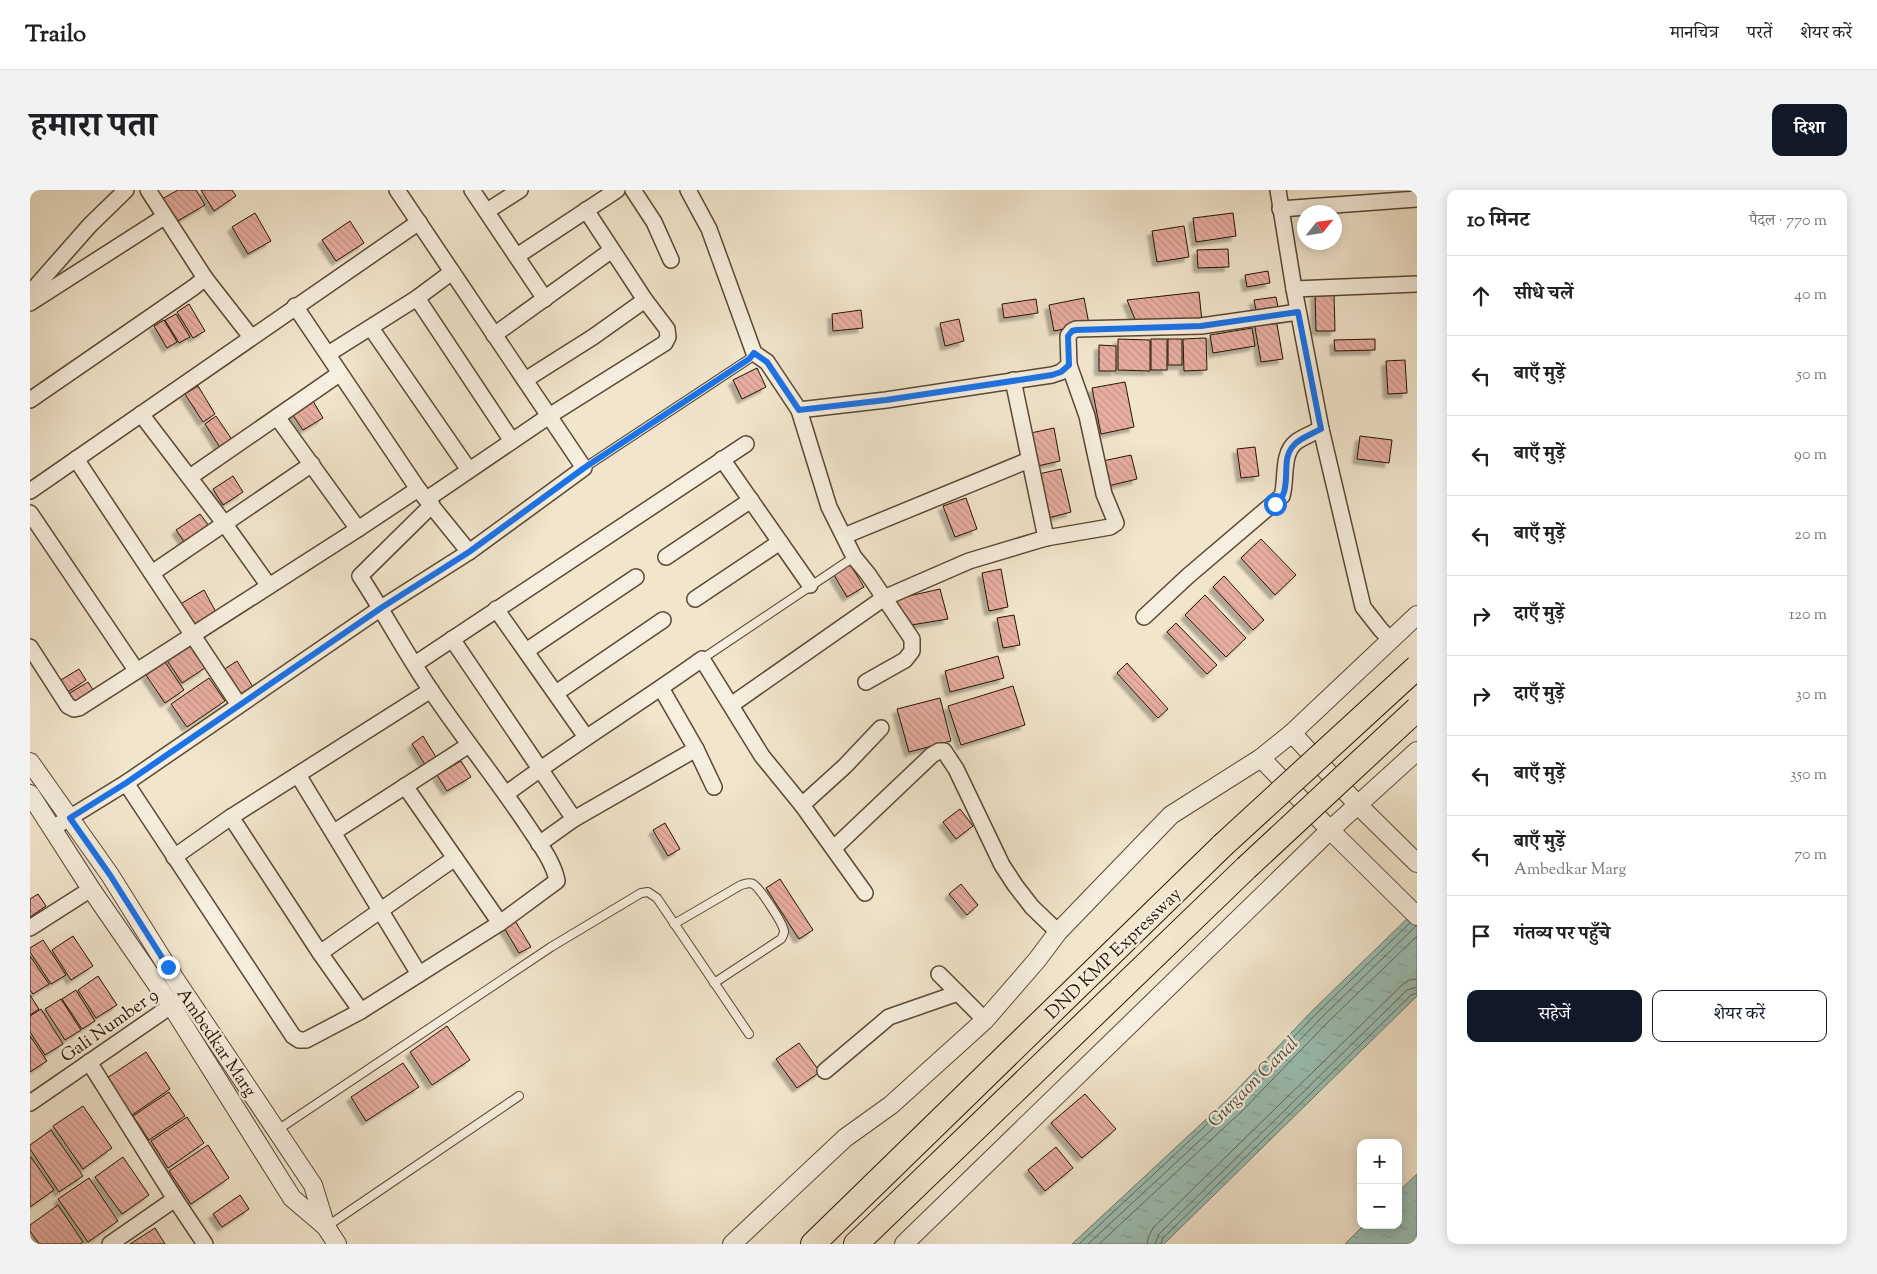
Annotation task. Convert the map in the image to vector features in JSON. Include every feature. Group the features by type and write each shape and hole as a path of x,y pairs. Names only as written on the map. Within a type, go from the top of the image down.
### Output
{"highway":[{"name":"DND KMP Expressway","path":"813,1244 1223,845 1417,667"},
{"name":"DND KMP Expressway","path":"856,1244 1246,868 1417,709"}],"street":[{"path":"30,293 90,225 126,190"},
{"path":"148,190 205,278 251,338"},
{"path":"53,828 126,783 381,608 469,552 584,468 397,190"},
{"path":"472,190 545,299"},
{"path":"487,211 520,190"},
{"path":"517,256 617,190"},
{"path":"634,190 654,222 671,260"},
{"path":"688,190 708,229 754,353 767,362 799,410 829,507 854,557 912,639 912,651 905,660 866,682"},
{"path":"1278,190 1298,312 1321,429 1362,607 1391,640"},
{"path":"1280,209 1417,199"},
{"path":"30,647 68,706 74,710 79,708 358,529 426,498 549,416 665,343 668,337 667,329 645,300 586,210"},
{"path":"30,303 164,217"},
{"path":"30,491 419,222"},
{"path":"494,335 612,250"},
{"path":"328,354 418,298 452,272"},
{"path":"30,400 205,278"},
{"path":"1294,289 1417,284"},
{"path":"418,298 512,441"},
{"path":"526,380 593,337 645,300"},
{"path":"295,306 328,354 339,374 426,498 469,552"},
{"path":"731,705 884,598 969,561 1046,538 1110,527 1116,523 1104,494 1086,416 1069,365 1068,336 1072,331 1201,326 1298,312"},
{"path":"371,328 470,470"},
{"path":"799,410 886,400 1052,375 1061,372 1069,365"},
{"path":"190,477 339,374"},
{"path":"1013,380 1046,538"},
{"path":"141,414 224,523 268,586"},
{"path":"277,417 358,529"},
{"path":"1144,617 1188,576 1282,496 1285,488 1288,454 1292,446 1321,429"},
{"path":"415,664 746,444"},
{"path":"76,459 238,705"},
{"path":"722,459 810,586"},
{"path":"844,536 1030,460"},
{"path":"152,572 312,464"},
{"path":"126,783 294,1036 299,1040 306,1040 361,1011 500,923 557,881 556,875 539,844 506,794 430,690 360,576 426,498"},
{"path":"666,557 751,500"},
{"path":"30,513 136,670"},
{"path":"695,599 780,542"},
{"path":"526,651 636,577"},
{"path":"496,609 586,737"},
{"path":"732,1244 845,1138 891,1105 985,1020 1037,960 1058,932 1171,815 1260,758 1292,733 1417,614"},
{"path":"556,693 663,620"},
{"path":"452,639 574,819"},
{"path":"506,794 539,769 661,688 702,658 762,756 802,805 865,893"},
{"path":"661,688 696,749 714,787"},
{"path":"174,857 232,817 430,690"},
{"path":"802,805 845,766 881,728"},
{"path":"1292,733 1357,804 1417,863"},
{"path":"334,832 469,745"},
{"path":"539,844 574,819 696,749"},
{"path":"834,848 932,755 939,751 944,751 956,769 1002,865 1014,885 1032,907 1058,932"},
{"path":"904,1244 1357,804 1417,751"},
{"path":"1260,758 1417,916"},
{"name":"Ambedkar Marg","path":"30,762 110,875 186,996 313,1186 326,1227 337,1244"},
{"path":"298,775 419,974"},
{"path":"406,786 500,923"},
{"name":"Ambedkar Marg","path":"30,794 91,889 171,1006 292,1198 326,1227"},
{"path":"232,817 320,953 361,1011"},
{"path":"320,953 455,858"},
{"path":"30,928 91,889"},
{"path":"939,974 985,1020"},
{"path":"825,1071 890,1017 958,993"},
{"name":"Gali Number 9","path":"30,1103 186,996"},
{"path":"89,1062 205,1244"},
{"path":"110,1244 175,1199"}],"lane":[{"path":"584,468 749,359 754,353"},
{"path":"702,658 854,557"},
{"path":"674,924 741,885 754,884 760,890 782,926 784,932 781,939 714,983"},
{"path":"276,1131 551,948 633,897 648,892 657,898 749,1034"},
{"path":"326,1227 519,1096"}],"water":[{"name":"Gurgaon Canal","path":"1417,909 1417,996 1164,1244 1072,1244 1229,1098 1313,1010"},
{"path":"1417,1174 1417,1244 1345,1244 1360,1229 1402,1229 1402,1188"}],"building":[{"path":"178,190 196,190 205,205 176,222 162,199"},
{"path":"201,190 232,190 236,196 214,211"},
{"path":"255,213 271,241 248,254 232,227"},
{"path":"1233,213 1236,236 1196,242 1193,218"},
{"path":"350,221 364,243 336,261 322,240"},
{"path":"1184,226 1189,257 1157,262 1152,231"},
{"path":"1228,249 1229,267 1198,268 1197,250"},
{"path":"1268,271 1270,283 1247,287 1245,275"},
{"path":"1199,292 1202,322 1137,324 1127,300"},
{"path":"1334,293 1335,331 1316,331 1315,294"},
{"path":"1276,297 1278,307 1256,310 1254,300"},
{"path":"1084,298 1089,324 1054,331 1049,305"},
{"path":"1036,299 1038,313 1004,318 1002,304"},
{"path":"189,304 205,331 193,338 177,312"},
{"path":"861,310 863,328 833,331 832,314"},
{"path":"176,314 190,337 179,343 165,320"},
{"path":"959,319 964,341 945,346 940,323"},
{"path":"1276,319 1283,359 1261,362 1254,322"},
{"path":"164,320 177,342 167,348 154,326"},
{"path":"1252,328 1255,346 1213,353 1210,335"},
{"path":"1206,338 1207,370 1184,371 1183,339"},
{"path":"1118,339 1150,340 1150,371 1118,370"},
{"path":"1151,339 1167,339 1167,370 1151,370"},
{"path":"1168,339 1182,339 1182,365 1168,365"},
{"path":"1375,339 1375,350 1335,351 1334,340"},
{"path":"1099,345 1116,346 1116,371 1099,371"},
{"path":"1405,360 1407,393 1388,394 1386,361"},
{"path":"757,368 766,387 742,399 733,380"},
{"path":"1125,382 1134,427 1101,434 1092,388"},
{"path":"198,386 215,414 203,422 185,394"},
{"path":"313,401 323,418 303,430 292,414"},
{"path":"216,416 233,441 221,449 205,424"},
{"path":"1054,428 1060,461 1033,467 1026,434"},
{"path":"1360,436 1392,440 1389,463 1357,459"},
{"path":"1255,447 1259,476 1241,478 1237,449"},
{"path":"1131,455 1137,479 1104,487 1098,462"},
{"path":"1061,469 1071,512 1044,519 1034,475"},
{"path":"233,476 243,492 223,505 213,489"},
{"path":"966,498 977,529 955,537 943,506"},
{"path":"200,514 210,527 185,543 176,530"},
{"path":"1261,539 1296,575 1275,595 1241,558"},
{"path":"850,564 864,587 847,597 834,575"},
{"path":"1001,569 1008,607 989,611 982,573"},
{"path":"1224,576 1264,620 1253,630 1213,587"},
{"path":"940,589 948,619 905,626 891,600"},
{"path":"204,590 218,616 193,633 177,606"},
{"path":"1205,595 1246,638 1226,657 1185,615"},
{"path":"1014,615 1020,645 1003,648 997,618"},
{"path":"1176,623 1217,665 1207,674 1167,632"},
{"path":"190,645 205,668 182,683 167,660"},
{"path":"998,656 1004,678 950,692 945,671"},
{"path":"237,661 253,687 236,698 220,672"},
{"path":"165,662 184,690 165,703 146,675"},
{"path":"1127,663 1168,709 1158,718 1117,673"},
{"path":"79,669 86,680 63,695 56,683"},
{"path":"209,678 225,701 187,727 171,704"},
{"path":"88,682 97,696 75,708 65,696"},
{"path":"1013,686 1025,725 961,745 948,706"},
{"path":"940,698 951,741 909,752 897,709"},
{"path":"423,736 439,762 428,769 412,744"},
{"path":"461,761 471,777 447,791 437,775"},
{"path":"960,809 973,826 956,839 943,822"},
{"path":"665,823 680,849 668,856 653,830"},
{"path":"780,879 813,930 799,939 766,888"},
{"path":"961,884 978,905 967,915 949,894"},
{"path":"38,894 46,906 30,917 30,899"},
{"path":"514,919 531,947 519,953 503,926"},
{"path":"73,936 93,966 71,980 52,950"},
{"path":"43,940 66,975 51,984 30,952 30,948"},
{"path":"30,956 49,984 33,994 30,990"},
{"path":"98,976 117,1005 96,1018 78,990"},
{"path":"76,990 95,1021 82,1029 62,999"},
{"path":"30,995 39,1009 30,1015"},
{"path":"61,999 81,1030 65,1040 45,1009"},
{"path":"41,1009 63,1044 45,1055 30,1032 30,1016"},
{"path":"447,1026 470,1060 432,1085 410,1052"},
{"path":"30,1036 47,1061 30,1072"},
{"path":"799,1043 820,1072 797,1088 776,1059"},
{"path":"146,1052 170,1089 132,1115 107,1078"},
{"path":"403,1063 419,1087 366,1121 351,1097"},
{"path":"169,1092 185,1116 149,1140 133,1116"},
{"path":"1085,1094 1116,1129 1082,1158 1051,1123"},
{"path":"83,1106 112,1148 83,1169 53,1126"},
{"path":"187,1117 204,1143 168,1168 151,1141"},
{"path":"51,1130 83,1176 59,1192 30,1149 30,1145"},
{"path":"208,1145 229,1178 191,1204 169,1171"},
{"path":"1056,1147 1073,1168 1045,1191 1028,1170"},
{"path":"30,1156 54,1190 30,1207"},
{"path":"123,1157 149,1195 122,1214 95,1177"},
{"path":"89,1178 118,1221 88,1242 58,1199"},
{"path":"240,1195 249,1209 222,1227 213,1214"},
{"path":"58,1205 83,1242 80,1244 39,1244 30,1231 30,1225"},
{"path":"155,1228 165,1244 130,1244"}],"route":[{"path":"168,967 110,875 70,818 126,783 381,608 469,552 584,468 749,359 754,353 767,362 799,410 886,400 1052,375 1061,372 1069,365 1069,333 1086,328 1201,326 1298,312 1321,429 1292,446 1288,454 1285,488 1282,496 1275,504"}]}
